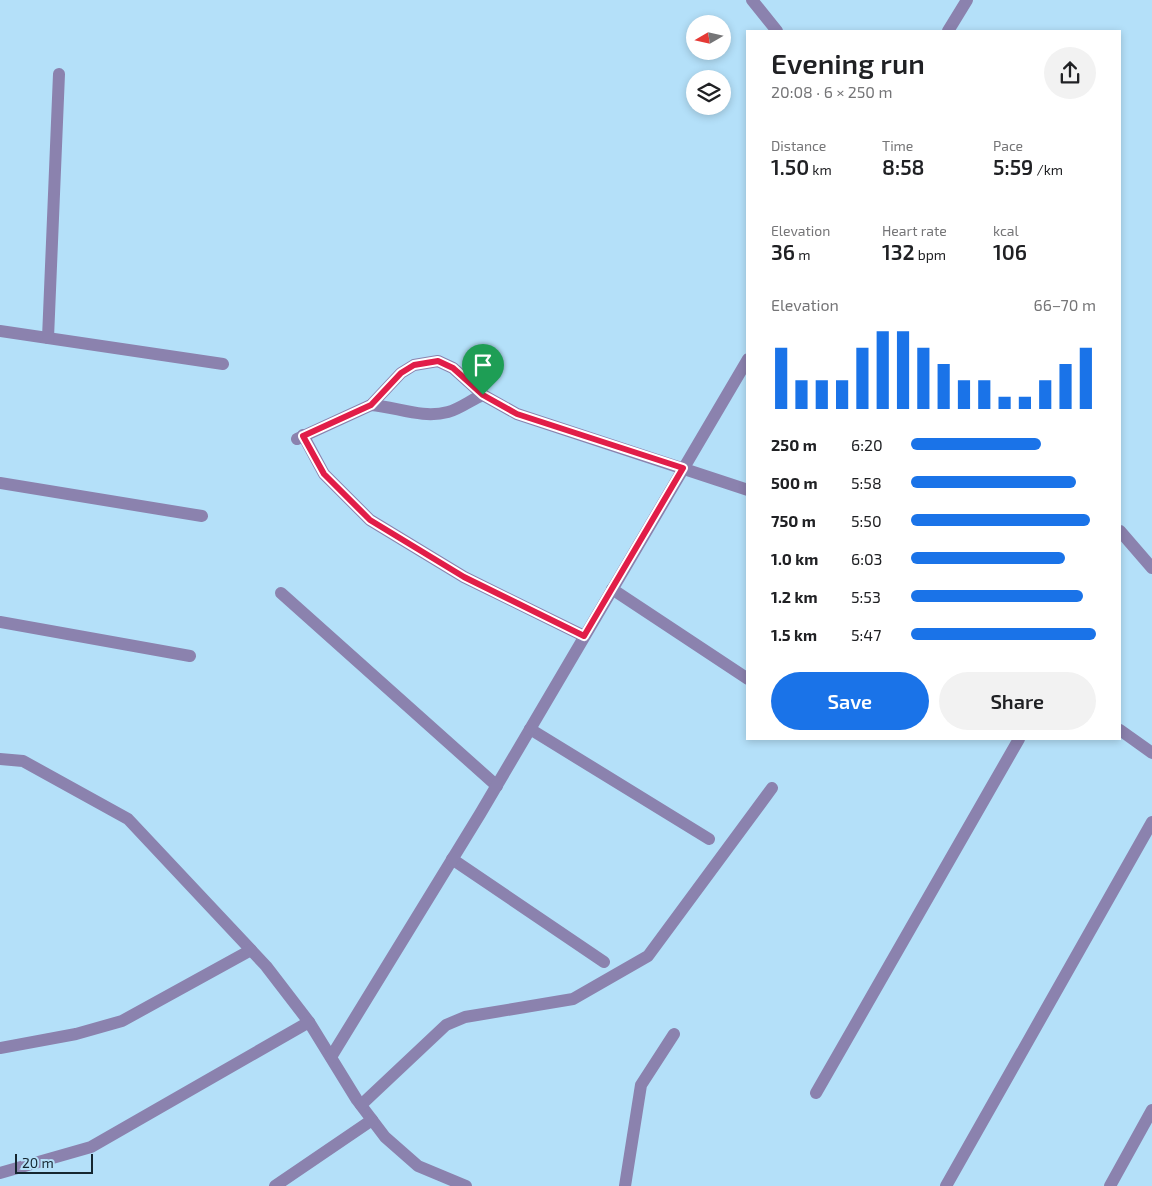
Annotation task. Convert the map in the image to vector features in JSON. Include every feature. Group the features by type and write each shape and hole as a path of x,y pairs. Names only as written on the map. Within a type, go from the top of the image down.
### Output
{"street":[{"path":"752,0 776,30"},
{"path":"949,30 968,0"},
{"path":"48,338 58,74"},
{"path":"0,331 223,364"},
{"path":"584,636 464,577 370,520 324,474 300,437 371,405 401,373 414,365 438,361 453,368 483,395 517,414 746,489"},
{"path":"331,1058 497,786 746,362"},
{"path":"371,405 390,406 429,415 450,412 483,395"},
{"path":"0,484 202,516"},
{"path":"1121,532 1152,568"},
{"path":"612,589 746,678"},
{"path":"281,592 497,786"},
{"path":"0,622 190,656"},
{"path":"530,729 710,839"},
{"path":"1121,731 1152,754"},
{"path":"816,1093 1018,740"},
{"path":"0,758 23,762 128,819 266,966 309,1022 361,1105 385,1137 418,1166 466,1186"},
{"path":"361,1105 446,1026 465,1017 573,999 648,956 772,788"},
{"path":"946,1186 1152,822"},
{"path":"452,859 604,962"},
{"path":"0,1048 76,1034 122,1021 251,950"},
{"path":"0,1173 90,1147 309,1022"},
{"path":"625,1186 641,1085 674,1034"},
{"path":"1110,1186 1152,1110"},
{"path":"275,1186 372,1120"}],"route":[{"path":"438,361 453,368 483,395 517,414 683,468 584,636 464,577 370,520 324,474 303,436 371,405 401,373 414,365 438,361"}]}
